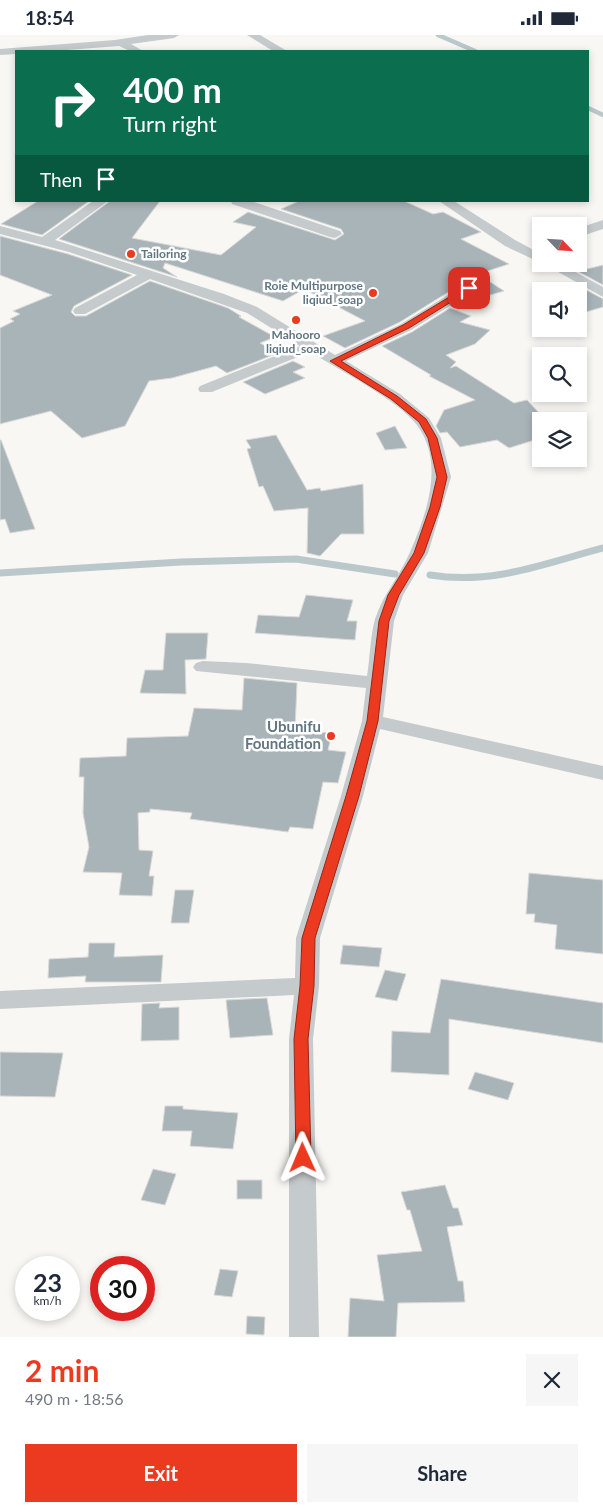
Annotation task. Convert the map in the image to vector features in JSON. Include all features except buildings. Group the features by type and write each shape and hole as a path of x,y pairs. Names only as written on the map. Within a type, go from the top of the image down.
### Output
{"street":[{"path":"111,35 121,43 136,50"},
{"path":"27,50 121,43 174,35"},
{"path":"252,35 279,50"},
{"path":"0,52 15,51"},
{"path":"45,241 101,202"},
{"path":"240,202 335,234"},
{"path":"447,202 515,246 532,251"},
{"path":"588,230 603,224"},
{"path":"0,230 45,241 149,274 252,310 394,397 423,421 433,438 442,477 435,507 419,553 394,595 384,621 375,683 372,721 352,796 308,938 307,986 301,1039 304,1337"},
{"path":"567,273 603,293"},
{"path":"80,311 149,274"},
{"path":"334,361 406,327 469,288"},
{"path":"206,389 310,347"},
{"path":"203,667 246,669 375,683"},
{"path":"372,721 603,773"},
{"path":"0,1000 307,986"}],"waterway":[{"path":"438,35 473,50"},
{"path":"589,108 603,115"},
{"path":"430,575 453,577 497,575 539,566 603,548"},
{"path":"0,573 181,562 296,559 395,574"}],"place":[{"name":"Tailoring","path":"131,254"},
{"name":"Roie Multipurpose liqiud_soap","path":"373,293"},
{"name":"Mahooro liqiud_soap","path":"296,320"},
{"name":"Ubunifu Foundation","path":"331,736"}],"route":[{"path":"303,1158 301,1039 307,986 308,938 352,796 372,721 375,683 384,621 394,595 419,553 435,507 442,477 433,438 423,421 394,397 334,361 406,327 469,288"}]}
